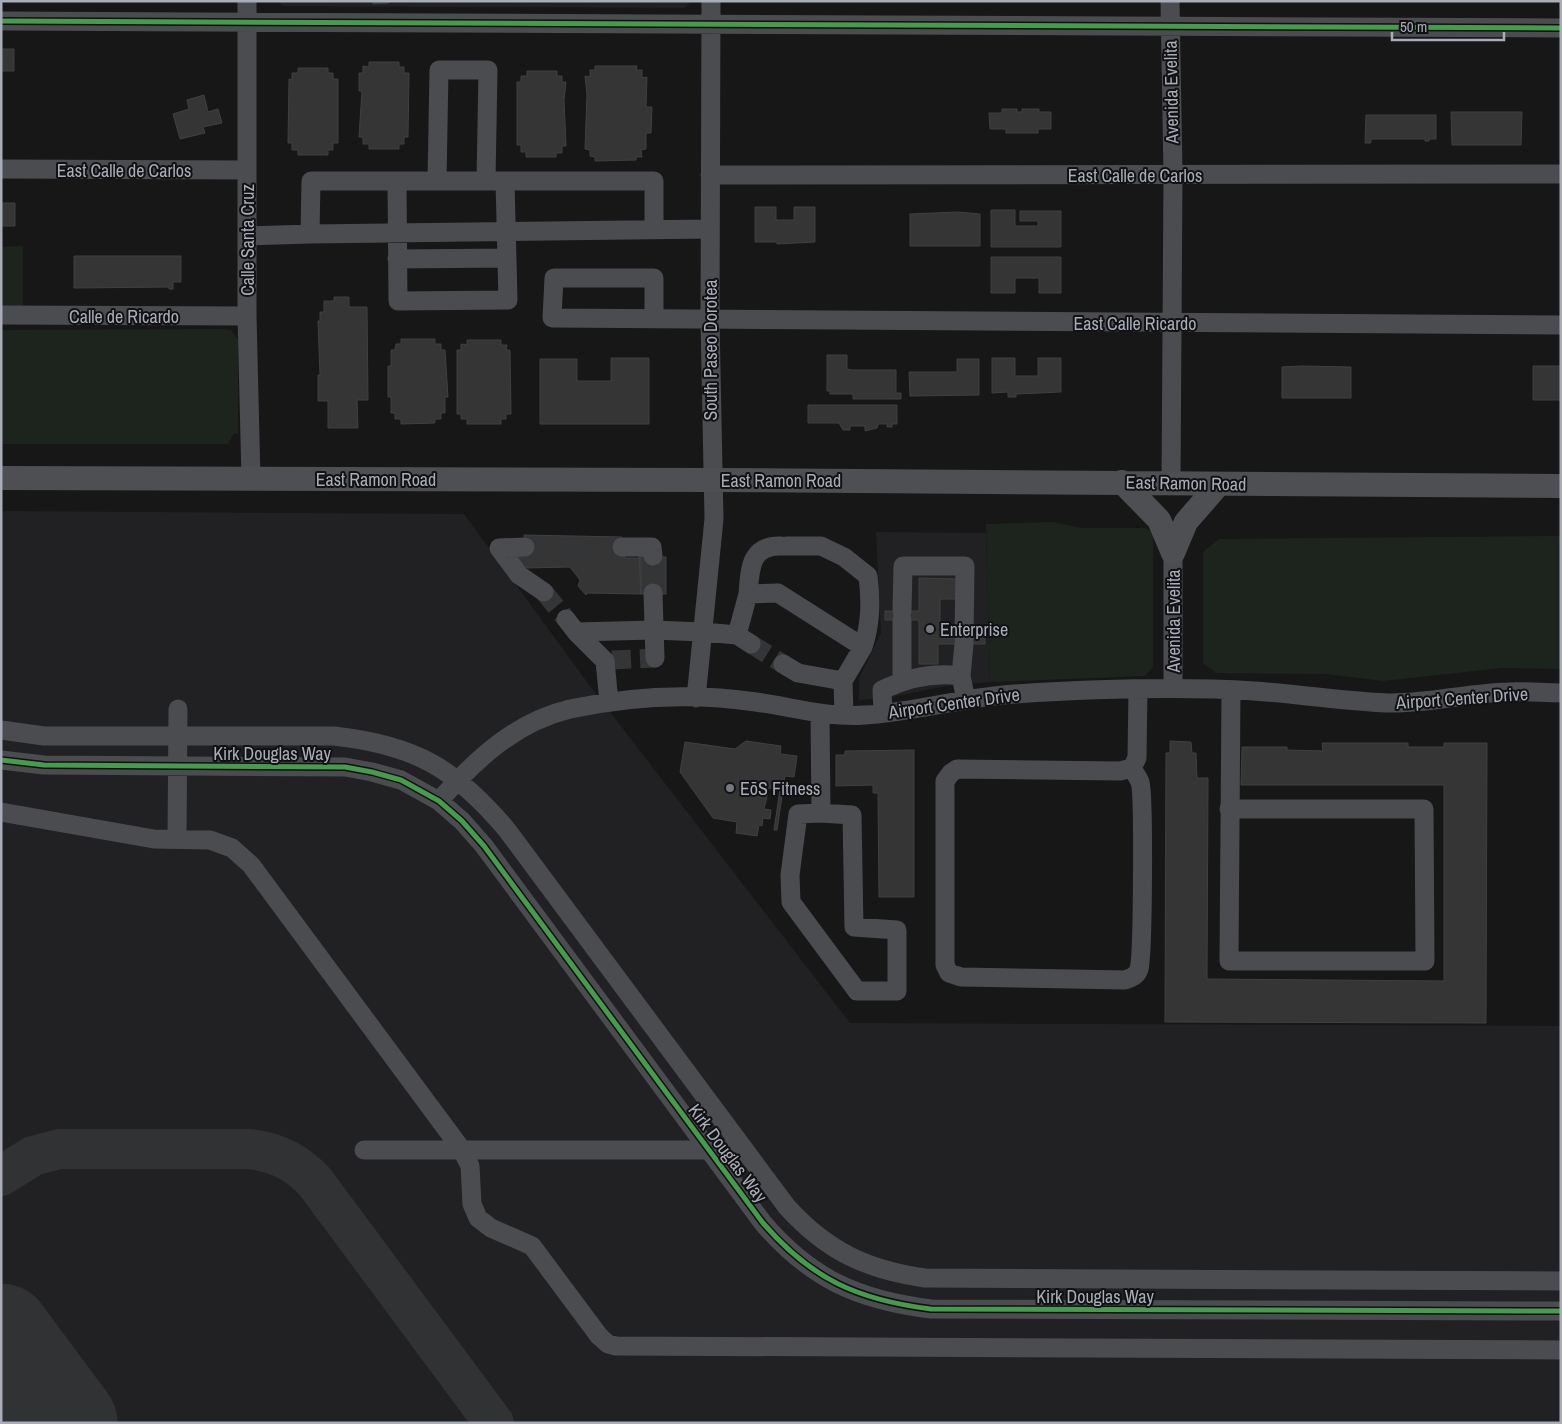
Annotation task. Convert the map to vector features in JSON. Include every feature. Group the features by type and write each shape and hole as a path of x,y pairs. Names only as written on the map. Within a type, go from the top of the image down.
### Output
{"main road":[{"name":"East Ramon Road","path":"1,478 1171,482 1219,484 1561,486"},
{"path":"1122,482 1159,520 1172,554"},
{"path":"1172,554 1186,522 1219,484"}],"street":[{"name":"Calle Santa Cruz","path":"247,1 247,316 251,479"},
{"name":"South Paseo Dorotea","path":"696,698 714,519 710,320 711,1"},
{"name":"Avenida Evelita","path":"1170,1 1173,175 1171,482"},
{"path":"1,22 1561,28"},
{"path":"437,181 439,70 488,70 486,181"},
{"name":"East Calle de Carlos","path":"1,169 247,170"},
{"name":"East Calle de Carlos","path":"710,175 1561,174"},
{"path":"310,234 312,181 654,181 654,229"},
{"path":"397,181 398,301 508,300 505,181"},
{"path":"247,236 710,228"},
{"path":"397,258 506,258"},
{"name":"East Calle Ricardo","path":"654,319 654,278 554,278 552,318 710,320 1561,325"},
{"name":"Calle de Ricardo","path":"1,315 247,316"},
{"path":"609,702 608,660 571,626 702,632 744,639 752,561 756,555 770,546 821,546 844,558 868,576 870,598 869,628 863,647 843,681 844,715"},
{"path":"525,547 499,548 519,575 544,592"},
{"path":"622,547 652,547 653,556"},
{"name":"Avenida Evelita","path":"1172,554 1172,688"},
{"path":"902,680 903,566 964,566 964,641 961,676 966,700"},
{"path":"653,593 655,658"},
{"path":"748,594 778,593 863,647"},
{"path":"791,668 843,681"},
{"path":"883,713 882,690 902,680 945,674 961,676"},
{"path":"1132,768 1140,782 1141,815 1139,970 1134,977 1125,980 1028,979 960,977 949,974 945,966 945,781 957,769 1120,771 1132,768 1137,758 1138,689"},
{"name":"Airport Center Drive","path":"439,801 476,761 503,739 534,721 567,710 609,702 696,698 754,702 820,714 844,715 883,713 1014,694 1138,689 1231,690 1384,703 1420,703 1507,692 1561,693"},
{"path":"1230,809 1424,809 1425,961 1229,961 1230,809 1231,690"},
{"path":"177,839 178,709"},
{"path":"820,714 821,813"},
{"name":"Kirk Douglas Way","path":"1,730 44,736 334,736 371,740 404,750 430,762 457,780 484,802 507,830 787,1207 804,1225 843,1253 875,1268 925,1278 1561,1281"},
{"name":"Kirk Douglas Way","path":"1,760 44,765 346,767 401,780 439,801 462,821 484,846 763,1224 798,1259 818,1273 840,1285 885,1302 931,1309 1561,1311"},
{"path":"1,812 154,839 210,840 232,848 251,865 462,1150 470,1166 472,1204 478,1218 490,1228 532,1246 599,1336 608,1344 616,1346 1561,1350"},
{"path":"821,813 852,815 854,927 897,930 897,991 857,991 791,902 790,875 798,814 821,813"},
{"path":"364,1150 745,1150"},
{"path":"1235,1280 1235,1310"}],"shaded area":[{"path":"277,1 691,1 685,8 283,6"},
{"path":"23,246 23,307 1,307 1,247"},
{"path":"1,330 231,330 238,339 238,434 234,433 228,444 1,444"},
{"path":"1,511 464,514 593,690 850,1023 1561,1026 1561,1423 1,1423"},
{"path":"1053,522 1081,528 1146,528 1153,533 1153,667 1145,676 990,682 986,524"},
{"path":"876,532 986,533 990,682 946,686 887,698 859,700 859,678 881,633"},
{"path":"1561,536 1561,669 1502,668 1383,681 1326,674 1216,673 1203,663 1203,552 1219,539"}],"building":[{"path":"373,1 389,1 389,3 373,4"},
{"path":"1,49 14,49 14,71 1,71"},
{"path":"369,62 399,62 399,67 404,67 404,73 409,73 408,137 404,137 404,144 399,144 399,149 369,149 369,144 363,144 363,137 359,137 362,91 359,91 359,73 363,73 363,66 369,67"},
{"path":"595,66 637,66 636,70 642,70 642,78 647,77 646,107 652,107 651,133 646,133 646,149 641,150 642,157 636,157 636,160 595,161 595,157 590,156 590,150 585,149 587,95 585,76 590,77 590,70 595,70"},
{"path":"298,68 328,68 328,73 333,73 333,79 338,79 338,143 333,143 333,150 328,150 328,155 298,155 298,150 292,150 292,143 288,143 289,79 292,80 292,73 298,73"},
{"path":"527,71 557,71 557,76 562,76 562,82 566,82 564,100 566,146 562,146 562,153 556,153 556,157 526,157 526,152 521,152 521,145 517,145 517,82 521,82 521,76 527,76"},
{"path":"204,95 208,112 218,109 222,123 203,127 205,133 180,139 173,114 189,109 187,100"},
{"path":"1002,109 1017,109 1017,112 1022,112 1022,109 1039,109 1039,112 1051,112 1051,129 1038,129 1038,133 1006,133 1006,129 990,129 989,113 1002,113"},
{"path":"1451,112 1522,112 1521,145 1452,145"},
{"path":"1366,115 1436,115 1436,139 1425,141 1425,139 1371,139 1371,143 1365,143"},
{"path":"1,203 15,203 15,226 1,226"},
{"path":"755,207 776,207 776,220 794,220 794,207 815,207 815,242 777,244 777,242 755,242"},
{"path":"991,210 1015,210 1015,226 1038,226 1038,221 1020,221 1020,211 1061,211 1061,247 991,247"},
{"path":"958,212 980,214 980,246 910,246 910,214"},
{"path":"74,256 181,256 181,282 173,282 173,289 169,289 169,287 74,288"},
{"path":"991,257 1061,257 1061,293 1039,293 1039,278 1015,278 1015,293 991,293"},
{"path":"334,297 349,297 349,307 367,307 368,400 357,400 358,428 328,428 328,401 318,401 318,375 320,375 318,321 320,321 320,312 324,312 324,301 334,301"},
{"path":"401,339 435,339 435,344 441,344 441,350 445,350 448,397 445,397 445,413 441,413 441,419 435,419 435,423 401,424 401,419 395,419 395,413 391,413 391,397 388,397 388,366 391,366 391,350 395,350 396,344 401,344"},
{"path":"467,340 501,340 501,345 507,345 506,350 510,350 511,414 506,414 506,419 501,419 501,424 467,424 467,419 461,419 461,414 457,414 457,350 461,350 461,344 467,345"},
{"path":"827,355 847,355 847,369 896,370 896,393 901,393 901,399 853,399 853,394 830,394 830,391 827,391"},
{"path":"611,358 649,358 649,424 540,424 540,359 577,359 577,381 611,381"},
{"path":"992,358 1015,358 1015,376 1038,376 1038,358 1061,358 1061,392 1016,394 1016,397 1008,397 1008,392 992,393"},
{"path":"957,359 979,359 979,395 910,396 909,372 957,372"},
{"path":"1533,366 1561,366 1561,400 1533,400"},
{"path":"1282,367 1351,367 1351,398 1282,398"},
{"path":"808,405 897,405 897,424 887,427 887,424 878,424 877,428 865,431 865,426 850,426 850,430 843,430 839,423 808,423"},
{"path":"524,535 622,537 625,558 641,558 641,594 588,593 586,595 578,586 580,580 570,567 525,568 518,558 518,556 525,554"},
{"path":"639,556 666,557 666,594 641,594"},
{"name":"Enterprise","path":"919,578 958,579 958,599 940,599 940,638 985,638 985,644 938,644 938,664 919,664 919,620 885,620 885,611 919,611"},
{"name":"EōS Fitness","path":"746,741 781,746 780,754 797,756 794,777 785,776 777,830 774,830 780,789 769,788 764,809 771,810 770,819 763,818 762,826 759,825 757,836 736,833 737,822 713,818 680,772 685,742 735,749"},
{"path":"1170,741 1191,742 1192,753 1196,753 1197,778 1208,778 1207,979 1444,981 1444,785 1241,785 1242,747 1287,747 1287,750 1323,751 1322,743 1408,743 1408,747 1444,747 1444,743 1487,743 1486,1023 1165,1022 1166,753 1170,753"},
{"path":"914,750 914,897 879,897 878,793 873,793 873,785 836,786 836,755 845,755 845,751"}],"taxiway":[{"path":"1,1176 33,1156 59,1149 247,1149 276,1155 293,1163 315,1182 494,1423"}],"runway":[{"path":"1,1334 67,1423"}],"tunnel":[{"path":"525,547 622,547"},
{"path":"653,556 653,593"},
{"path":"544,592 566,619"},
{"path":"751,644 783,664"},
{"path":"612,660 655,658"}],"cycle path":[{"path":"1,21 1561,28"},
{"path":"1,760 44,765 345,767 401,780 439,801 462,821 484,846 763,1223 799,1259 838,1284 858,1293 881,1300 931,1309 1561,1311"}],"place":[{"name":"Enterprise","path":"930,629"},
{"name":"EōS Fitness","path":"730,788"}]}
